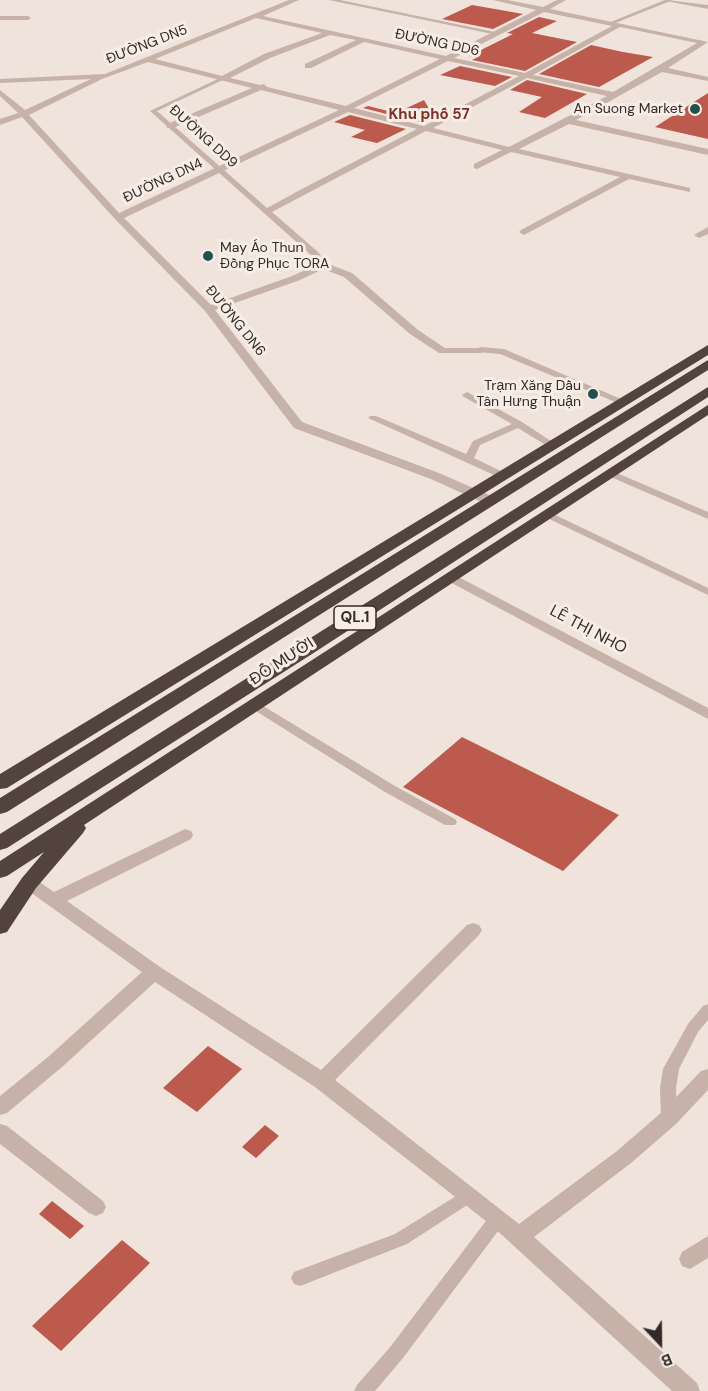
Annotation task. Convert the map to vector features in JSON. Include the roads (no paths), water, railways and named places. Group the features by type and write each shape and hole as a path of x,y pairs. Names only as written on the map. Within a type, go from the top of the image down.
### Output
{"highway":[{"name":"QL.1","path":"0,783 708,349"},
{"name":"ĐỖ MƯỜI","path":"0,807 708,364"},
{"name":"ĐỖ MƯỜI","path":"0,842 434,568 708,391"},
{"name":"ĐỖ MƯỜI","path":"0,871 708,409"},
{"path":"434,568 451,578"},
{"path":"0,926 29,883 151,748"},
{"path":"0,842 94,809"}],"street":[{"name":"ĐƯỜNG DN5","path":"0,81 106,76 295,0"},
{"path":"497,0 706,42"},
{"path":"349,108 562,0"},
{"path":"671,0 708,7"},
{"name":"ĐƯỜNG DD6","path":"255,16 614,96"},
{"path":"303,192 600,37 615,24"},
{"path":"224,78 267,56 328,33"},
{"path":"308,66 363,40"},
{"path":"477,166 568,121 706,42"},
{"path":"149,60 512,150 687,190"},
{"path":"661,69 708,79"},
{"path":"0,122 24,114 106,76"},
{"path":"170,126 277,80"},
{"name":"ĐƯỜNG DN6","path":"0,92 24,114 118,217 209,309 298,425 435,476 491,501"},
{"name":"ĐƯỜNG DN4","path":"118,217 349,108"},
{"path":"568,121 708,152"},
{"path":"524,232 627,177"},
{"path":"209,309 296,278 323,265 348,275 414,332 443,351 481,351"},
{"name":"LÊ THỊ NHO","path":"451,578 708,714"},
{"path":"53,900 185,835"},
{"path":"29,883 154,972 322,1081 498,1218 689,1391"},
{"path":"322,1081 473,930"},
{"path":"0,1107 55,1062 154,972"},
{"path":"518,1237 624,1157 669,1118 708,1077"},
{"path":"0,1132 96,1207"},
{"path":"690,1259 708,1245"}],"lane":[{"path":"333,0 497,33"},
{"path":"615,24 671,0"},
{"path":"0,18 28,18"},
{"name":"ĐƯỜNG DD9","path":"224,78 153,111 315,254 323,265"},
{"path":"267,211 303,192"},
{"path":"481,351 501,351 623,402"},
{"path":"467,395 552,445"},
{"path":"373,418 503,476"},
{"path":"469,459 476,443 519,424"},
{"path":"610,473 708,516"},
{"path":"547,514 708,592"},
{"path":"255,705 390,789 450,822"},
{"path":"669,1118 668,1088 671,1069 693,1029 708,1010"},
{"path":"300,1278 401,1239 469,1195"},
{"path":"363,1391 398,1352 498,1218"}],"place":[{"name":"An Suong Market","path":"695,109"},
{"name":"May Áo Thun Đồng Phục TORA","path":"208,256"},
{"name":"Trạm Xăng Dầu Tân Hưng Thuận","path":"593,394"}],"district":[{"name":"Khu phố 57","path":"429,115"}]}
